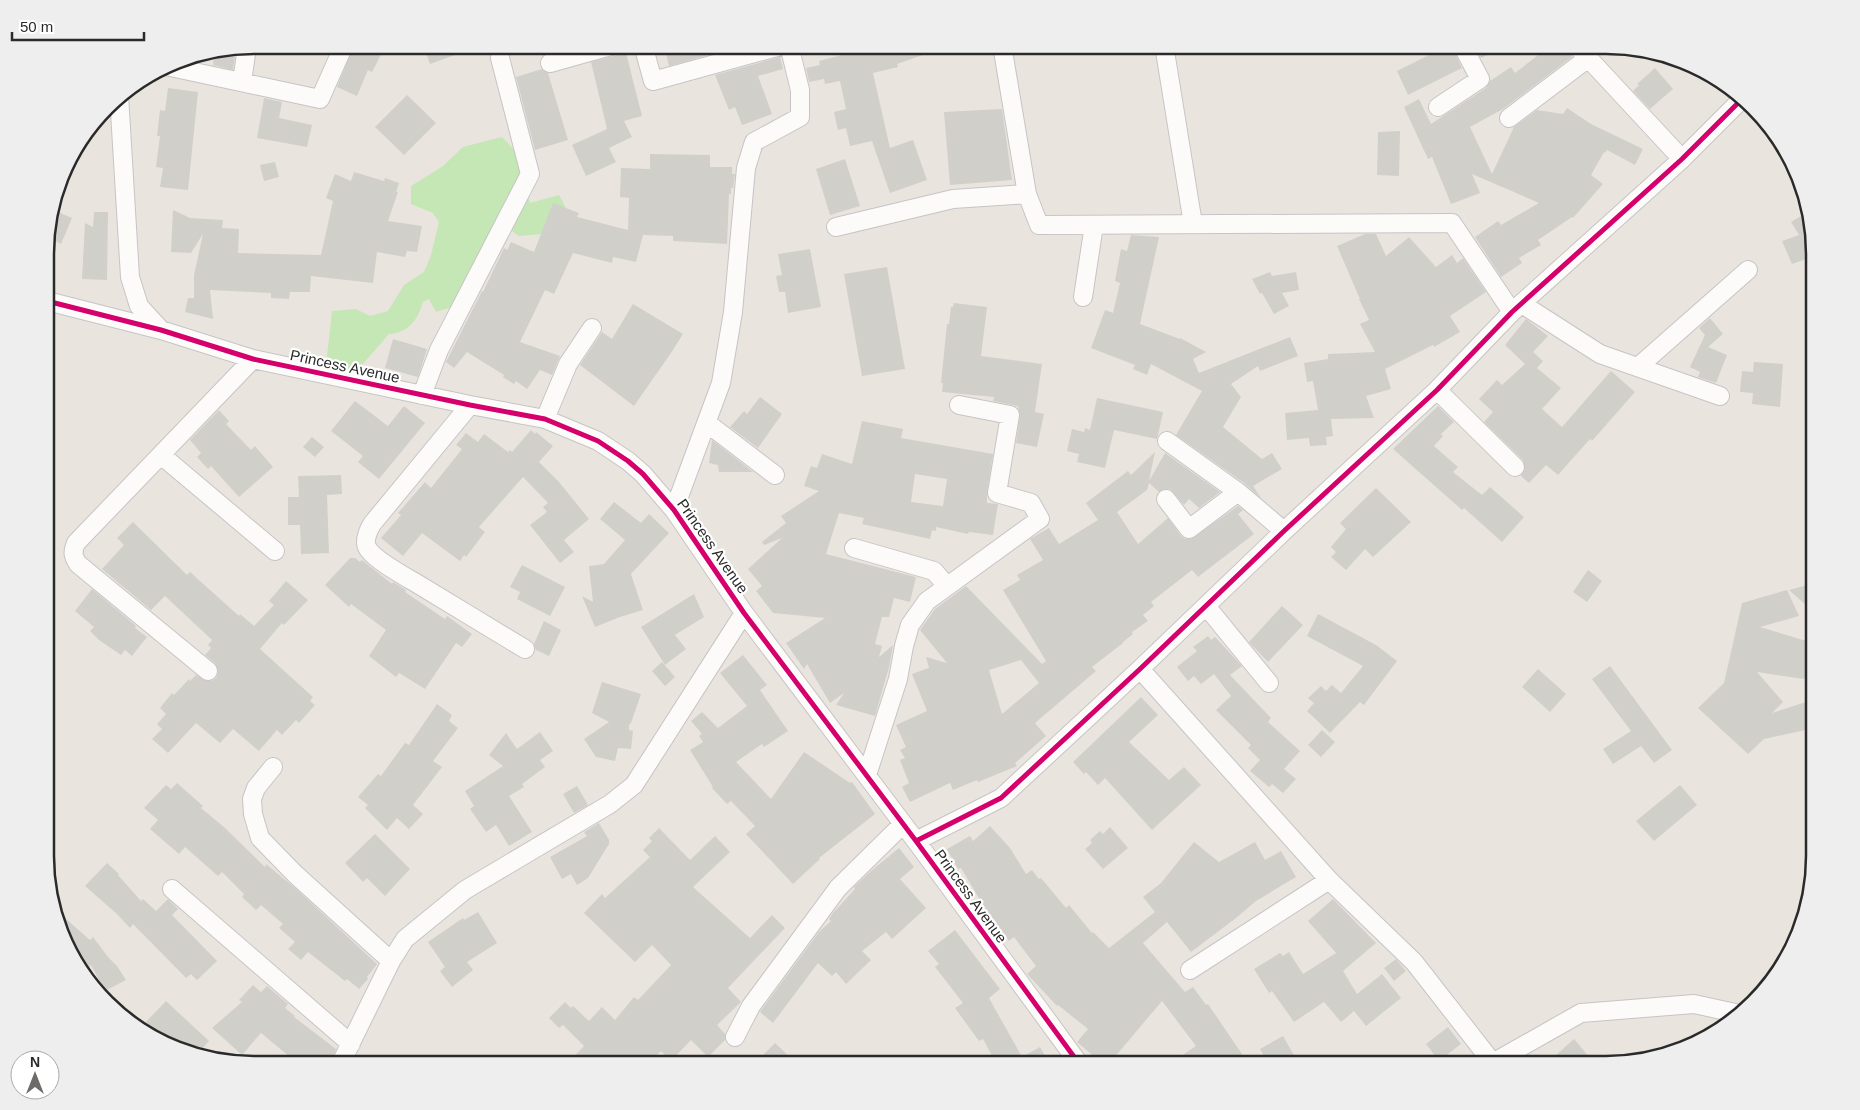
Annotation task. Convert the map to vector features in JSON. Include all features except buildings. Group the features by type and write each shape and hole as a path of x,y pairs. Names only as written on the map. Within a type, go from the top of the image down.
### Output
{"street":[{"path":"242,82 246,54"},
{"path":"179,69 320,99 340,54"},
{"path":"550,63 582,54"},
{"path":"646,54 653,81 751,54"},
{"path":"674,510 707,423 723,374 733,312 746,168 754,142 800,117 800,90 791,54"},
{"path":"1003,54 1026,194 1039,225 1452,223 1517,308 1600,354 1720,396"},
{"path":"1165,54 1193,224"},
{"path":"1438,106 1480,79 1467,54"},
{"path":"1583,54 1682,160"},
{"path":"422,395 439,350 530,174 500,58"},
{"path":"1509,118 1587,59"},
{"path":"916,841 1001,798 1140,669 1284,531 1437,390 1517,308 1682,160 1737,103"},
{"path":"120,106 130,277 138,306 161,330"},
{"path":"836,226 953,199 1026,194"},
{"path":"1083,297 1094,225"},
{"path":"1638,367 1748,270"},
{"name":"Princess Avenue","path":"54,303 161,330 253,359 545,419 598,441 628,461 643,474 674,510 744,613 867,775 1073,1056"},
{"path":"545,419 568,364 592,328"},
{"path":"208,671 78,564 73,556 73,551 76,543 253,359"},
{"path":"1437,390 1515,467"},
{"path":"470,405 372,524 367,532 366,543 368,549 374,555 396,571 525,649"},
{"path":"867,775 898,679 910,625 927,601 1040,519 1031,503 997,493 1010,415 959,405"},
{"path":"707,423 775,475"},
{"path":"1167,441 1238,492 1284,531"},
{"path":"161,455 275,551"},
{"path":"1166,500 1189,529 1238,492"},
{"path":"854,548 934,571 948,586"},
{"path":"1206,606 1269,683"},
{"path":"345,1056 391,961 405,939 465,890 610,804 634,785 744,613"},
{"path":"1140,669 1329,880 1414,962 1485,1056"},
{"path":"273,766 256,788 252,799 252,814 260,838 295,874 391,961"},
{"path":"735,1037 751,1006 838,888 903,824"},
{"path":"1190,970 1329,880"},
{"path":"172,889 351,1044"},
{"path":"1503,1056 1580,1013 1694,1004 1731,1012"}],"green space":[{"path":"502,137 516,152 530,203 559,195 567,210 542,234 519,236 508,228 465,303 436,312 429,299 423,302 415,320 402,331 389,334 362,365 355,378 326,365 332,311 356,309 370,316 388,311 404,285 424,272 431,255 439,222 433,213 411,204 411,186 443,166 463,147"}],"cycle path":[{"path":"916,841 1001,798 1140,669 1284,531 1437,390 1512,312 1682,159 1737,104"},
{"path":"54,303 161,330 253,359 545,419 598,441 628,461 643,474 674,510 744,613 916,841 1073,1056"}]}
